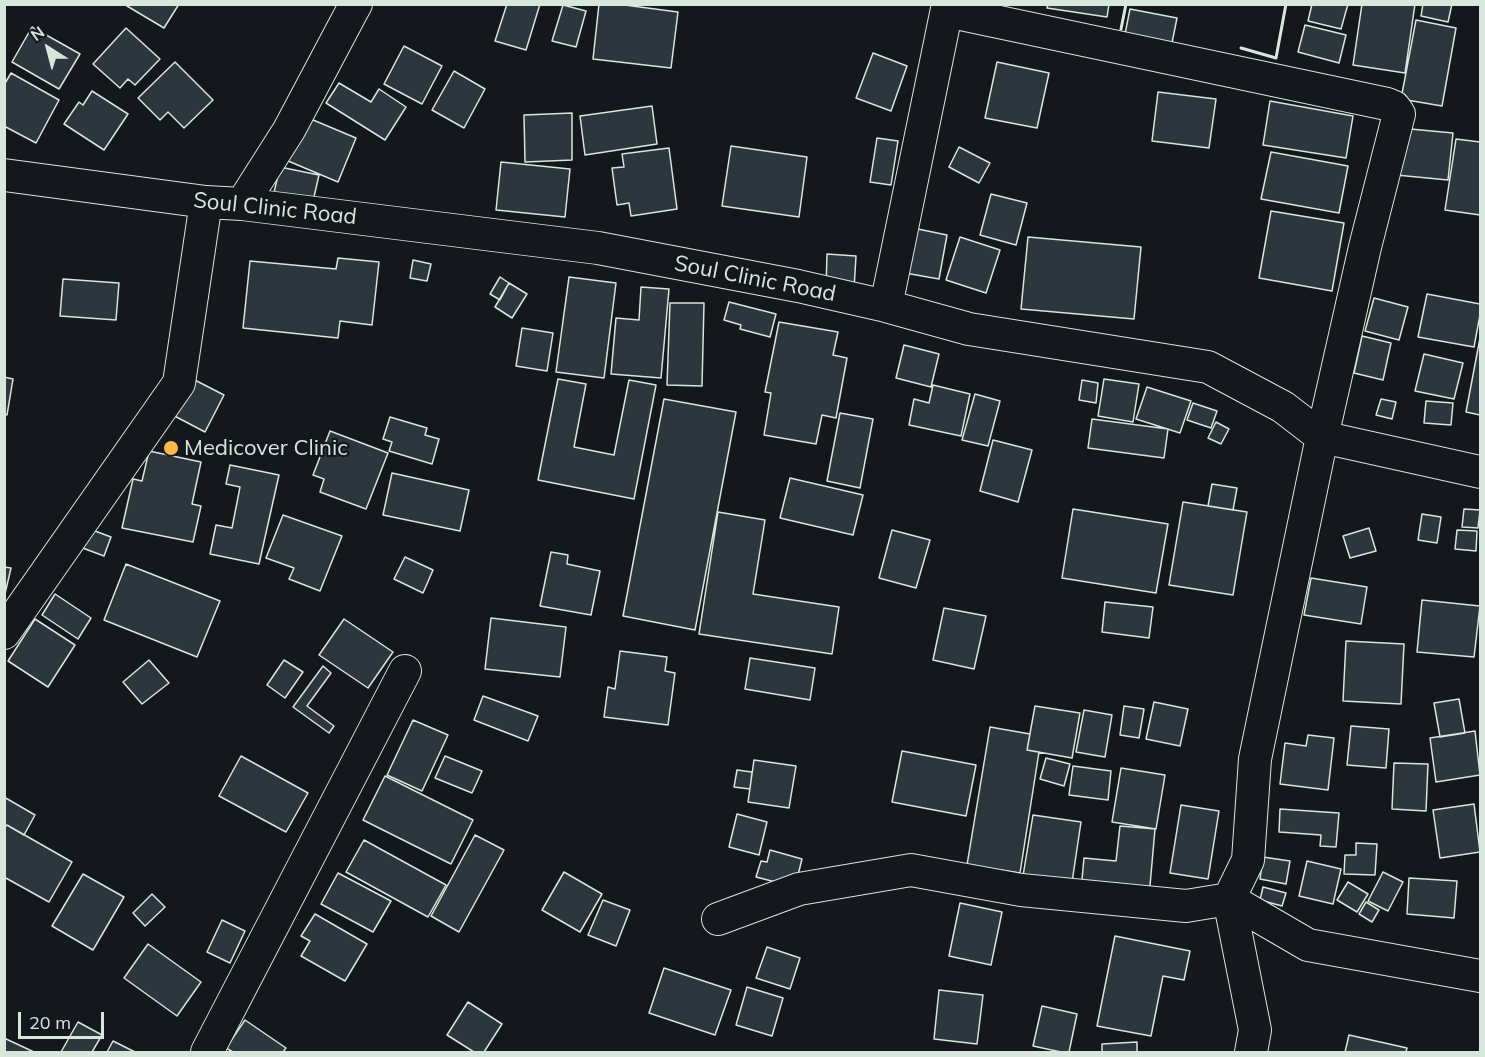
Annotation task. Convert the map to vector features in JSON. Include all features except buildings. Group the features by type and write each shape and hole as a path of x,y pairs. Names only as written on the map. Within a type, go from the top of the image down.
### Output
{"street":[{"path":"242,204 289,130 356,4"},
{"path":"886,306 948,8 1394,107 1399,114 1365,247 1322,437 1255,759 1248,860 1229,899 1255,1030 1251,1053"},
{"name":"Soul Clinic Road","path":"4,175 206,202 242,204 598,248 798,286 886,306 969,329 1208,367 1282,407 1322,437 1480,472"},
{"path":"4,633 178,383 206,202"},
{"path":"207,1053 405,671"},
{"path":"718,919 799,889 911,870 1021,890 1186,906 1229,899 1308,945 1480,976"}],"wall":[{"path":"1121,29 1126,4"},
{"path":"1241,48 1276,58 1286,4"}],"place":[{"name":"Medicover Clinic","path":"171,448"}]}
